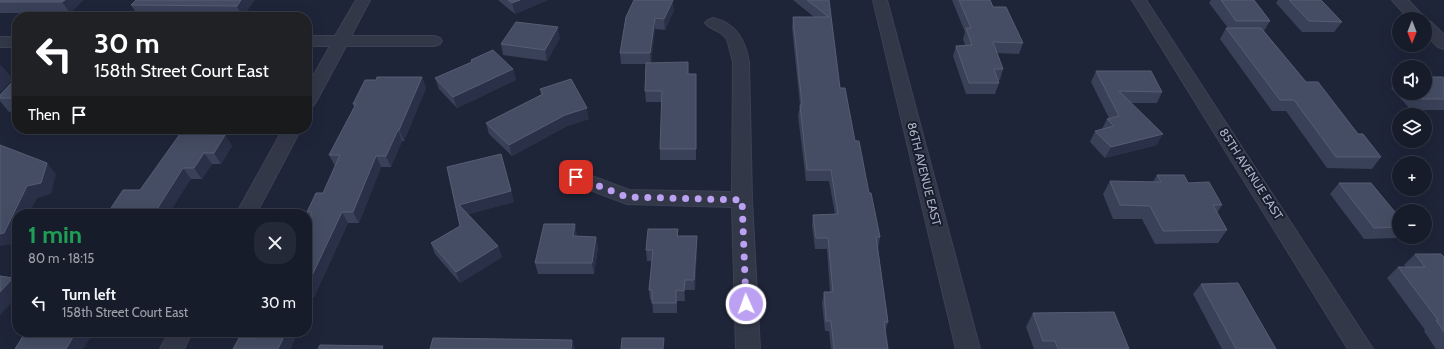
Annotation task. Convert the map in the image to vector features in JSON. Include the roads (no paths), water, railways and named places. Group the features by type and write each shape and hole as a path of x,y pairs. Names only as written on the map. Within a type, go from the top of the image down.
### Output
{"street":[{"path":"312,93 363,0"},
{"name":"86TH AVENUE EAST","path":"880,0 968,349"},
{"name":"85TH AVENUE EAST","path":"1139,0 1361,349"},
{"path":"1399,0 1411,12"},
{"path":"713,23 726,28 737,41 741,62 742,200 748,349"},
{"path":"1432,32 1444,44"},
{"path":"312,41 434,40"},
{"path":"0,42 12,42"},
{"path":"249,209 289,134"},
{"path":"576,177 627,197 742,200"},
{"path":"172,349 178,337"}]}
